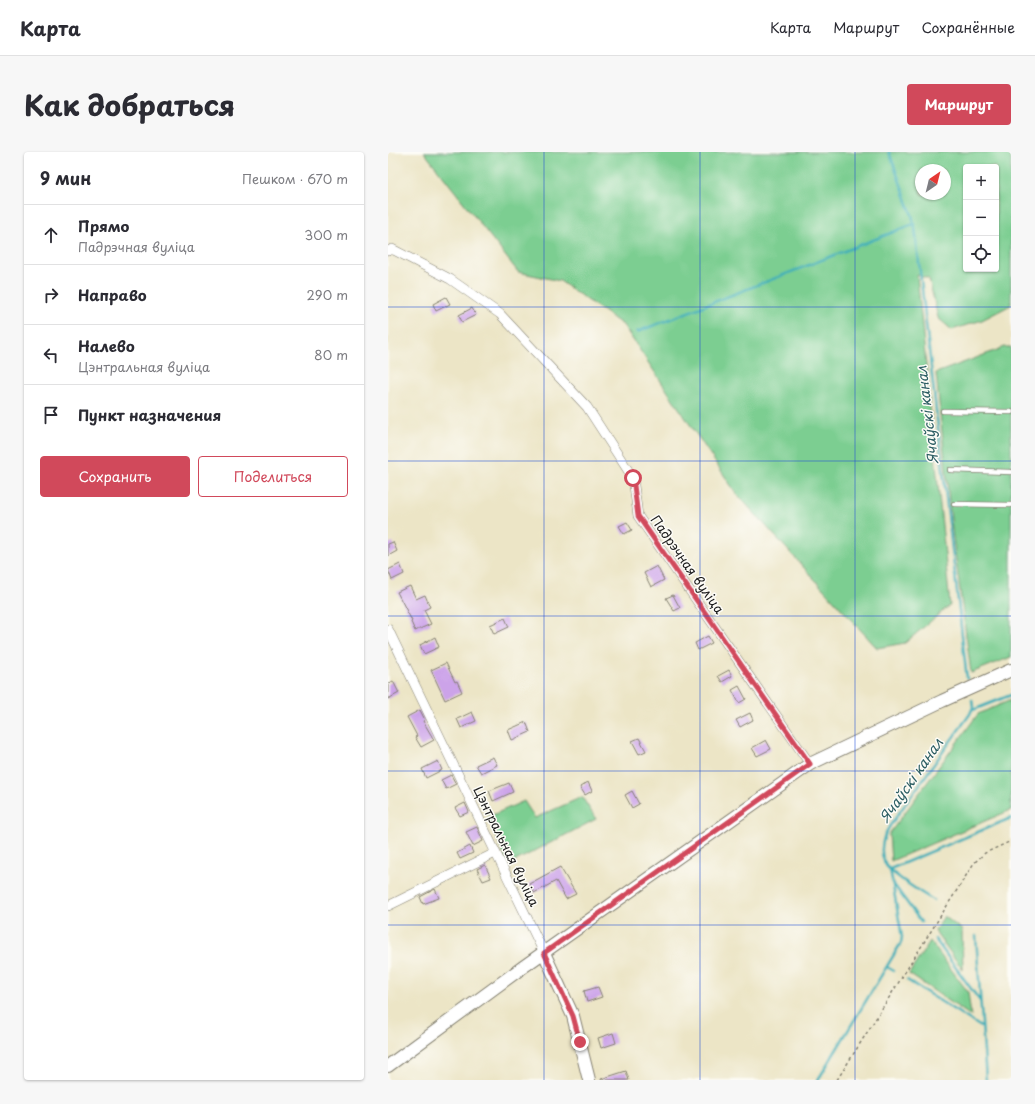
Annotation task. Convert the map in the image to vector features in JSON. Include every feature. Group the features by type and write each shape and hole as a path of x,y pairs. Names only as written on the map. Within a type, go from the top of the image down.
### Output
{"main road":[{"path":"388,1066 523,967 810,764 1011,670"},
{"name":"Цэнтральная вуліца","path":"544,953 573,1016 589,1080"}],"street":[{"name":"Падрэчная вуліца","path":"388,251 392,248 450,279 500,314 587,407 633,478 638,516 810,764"},
{"name":"Цэнтральная вуліца","path":"388,629 544,953"},
{"path":"388,906 495,853"}],"lane":[{"path":"943,411 1011,412"},
{"path":"950,470 1011,472"},
{"path":"954,504 1011,505"}],"path":[{"path":"837,1080 969,869 978,858 985,853 1011,841"}],"green space":[{"path":"424,152 1011,152 1011,305 982,320 952,330 938,318 929,279 917,275 950,605 905,643 877,648 736,493 623,325 560,281 518,272"},
{"path":"1005,347 1011,347 1011,657 971,673 952,530 936,373"},
{"path":"1011,700 1011,810 891,861 889,834 978,714"},
{"path":"582,797 596,819 508,865 488,817 524,801 535,818"},
{"path":"944,916 962,930 963,970 935,931"},
{"path":"930,941 968,992 971,1016 909,974"}],"building":[{"path":"446,297 450,304 436,311 433,304"},
{"path":"472,308 476,315 462,322 459,315"},
{"path":"627,522 632,530 624,534 619,526"},
{"path":"393,542 397,551 388,556 388,544"},
{"path":"400,564 404,574 392,580 388,570"},
{"path":"657,566 664,580 651,587 644,573"},
{"path":"410,586 416,599 425,595 430,607 424,610 431,624 415,631 411,622 412,621 397,592"},
{"path":"673,595 680,608 674,611 666,598"},
{"path":"505,618 509,627 494,634 490,625"},
{"path":"708,636 712,643 698,650 695,643"},
{"path":"435,637 439,647 424,654 420,645"},
{"path":"446,663 455,682 457,681 462,692 445,700 431,670"},
{"path":"729,670 732,676 722,682 718,676"},
{"path":"393,681 399,693 388,699 388,684"},
{"path":"739,686 746,699 739,703 732,690"},
{"path":"420,710 425,720 423,721 434,740 421,747 415,737 417,736 407,717"},
{"path":"472,712 476,721 461,728 457,719"},
{"path":"750,713 753,720 740,727 736,720"},
{"path":"526,722 530,732 512,740 508,730"},
{"path":"639,738 646,751 639,754 632,741"},
{"path":"766,740 771,749 757,756 752,748"},
{"path":"493,757 497,765 481,773 476,765"},
{"path":"438,761 442,770 426,778 422,769"},
{"path":"451,775 456,784 446,789 441,780"},
{"path":"588,782 592,791 585,795 580,787"},
{"path":"509,783 513,792 493,801 489,791"},
{"path":"632,791 639,804 632,808 625,795"},
{"path":"465,803 469,812 460,816 455,808"},
{"path":"477,827 483,841 473,846 466,832"},
{"path":"470,846 473,853 460,859 457,853"},
{"path":"485,865 491,878 483,881 477,869"},
{"path":"560,867 576,894 566,899 556,881 534,893 529,884"},
{"path":"435,889 439,898 423,904 420,897"},
{"path":"598,987 602,997 587,1002 584,991"},
{"path":"613,1033 616,1043 601,1048 598,1038"},
{"path":"626,1071 629,1080 601,1080 601,1079"}],"waterway":[{"name":"Ячаўскі канал","path":"889,152 912,215 915,228 967,679"},
{"path":"637,332 914,224"},
{"path":"973,710 1011,695"},
{"name":"Ячаўскі канал","path":"933,900 889,869 882,854 882,844 891,824 970,714 973,707 972,700"},
{"path":"818,1080 901,943 902,937 890,869 1011,818"},
{"path":"892,882 921,922"},
{"name":"Ячаўскі канал","path":"976,936 986,1080"},
{"path":"935,939 980,1001"},
{"path":"887,967 894,971"},
{"path":"907,980 981,1027"}],"route":[{"path":"580,1042 573,1016 544,953 810,764 638,516 633,478"}]}
